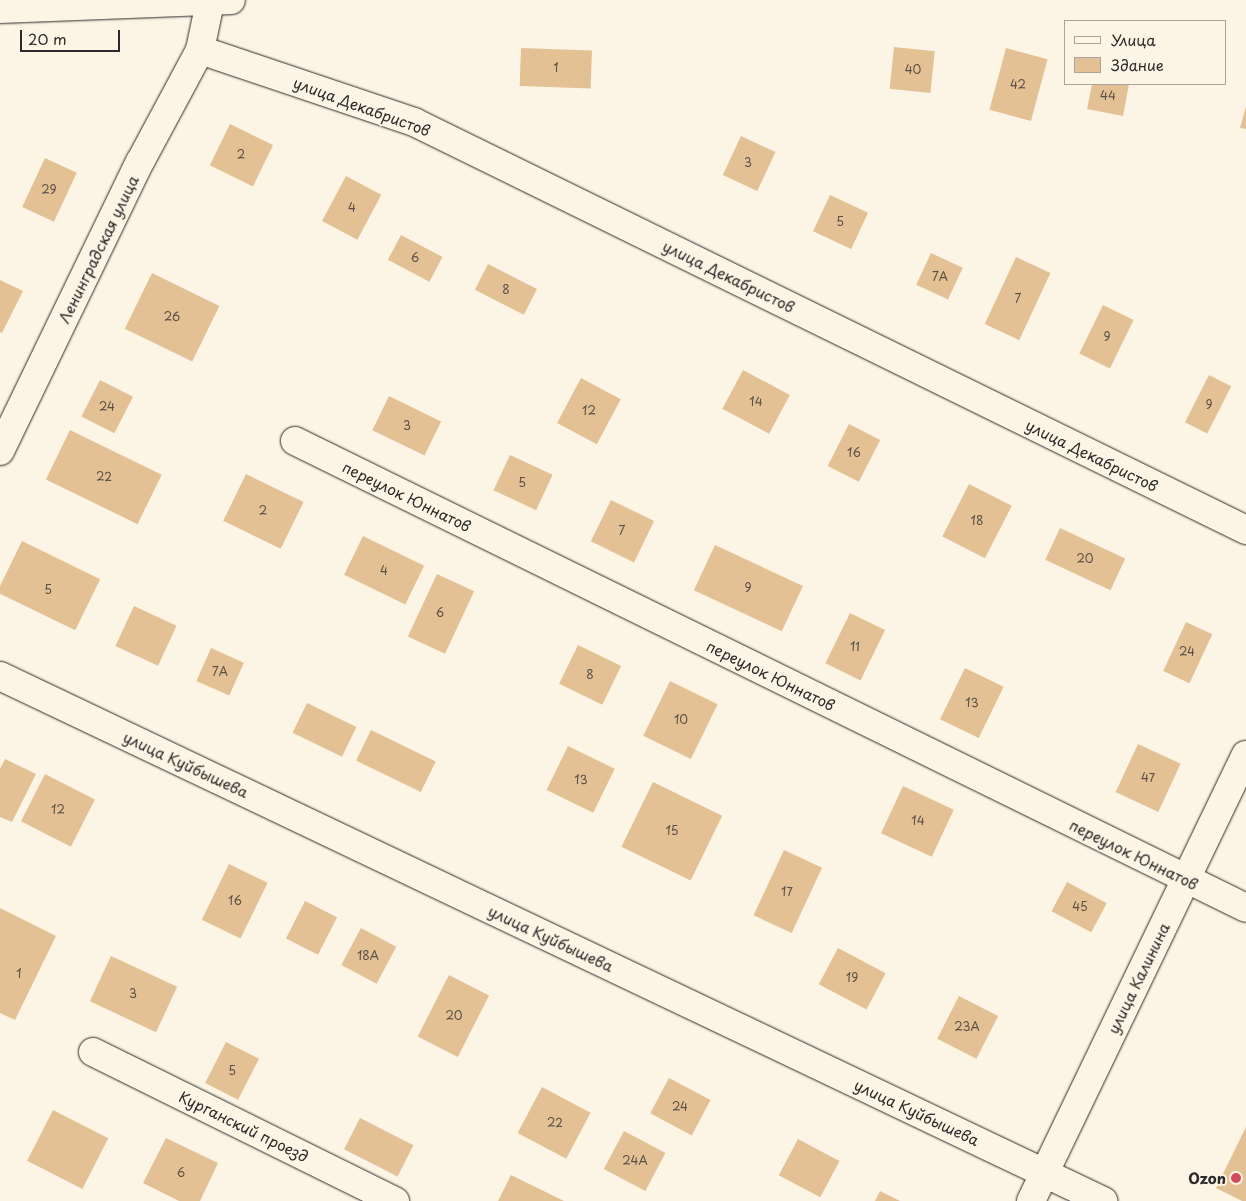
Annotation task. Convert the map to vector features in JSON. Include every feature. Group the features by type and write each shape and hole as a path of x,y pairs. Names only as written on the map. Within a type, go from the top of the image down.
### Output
{"street":[{"path":"0,9 220,1"},
{"name":"Ленинградская улица","path":"0,451 140,162 200,50 220,1"},
{"name":"улица Декабристов","path":"200,50 414,122 1246,530"},
{"name":"переулок Юннатов","path":"295,441 1246,908"},
{"name":"улица Куйбышева","path":"0,676 1103,1201"},
{"name":"улица Калинина","path":"1031,1201 1246,755"},
{"name":"Курганский проезд","path":"94,1052 395,1201"}],"building":[{"path":"894,47 935,51 930,93 890,89"},
{"path":"521,48 592,50 591,88 520,86"},
{"path":"1006,48 1048,59 1031,121 989,110"},
{"path":"1092,85 1129,85 1123,116 1087,109"},
{"path":"1246,106 1246,129 1240,128"},
{"path":"230,124 273,145 253,186 210,165"},
{"path":"741,136 775,152 757,191 723,175"},
{"path":"45,158 77,173 54,222 22,207"},
{"path":"346,176 381,195 357,240 322,221"},
{"path":"830,195 868,213 851,249 813,231"},
{"path":"401,235 442,257 429,282 388,260"},
{"path":"931,253 963,268 948,300 916,285"},
{"path":"1016,257 1050,273 1019,340 985,324"},
{"path":"488,264 537,289 524,315 475,290"},
{"path":"152,273 219,306 192,362 125,329"},
{"path":"0,280 23,291 2,333 0,332"},
{"path":"1103,305 1134,320 1110,368 1079,354"},
{"path":"743,370 790,395 769,434 722,409"},
{"path":"1209,375 1231,386 1207,434 1185,422"},
{"path":"581,378 621,399 597,444 557,423"},
{"path":"100,380 133,397 114,433 81,417"},
{"path":"389,396 441,421 424,456 372,430"},
{"path":"849,424 880,440 859,482 828,466"},
{"path":"70,430 162,475 138,524 46,479"},
{"path":"510,455 553,475 536,510 494,490"},
{"path":"246,474 304,502 281,549 223,521"},
{"path":"969,484 1012,506 985,558 942,537"},
{"path":"611,500 654,521 634,562 591,541"},
{"path":"1060,528 1125,558 1110,590 1045,560"},
{"path":"363,536 424,566 405,604 344,575"},
{"path":"22,541 100,579 75,630 0,594 0,586"},
{"path":"715,545 803,586 782,631 694,590"},
{"path":"437,574 474,591 445,654 408,637"},
{"path":"134,606 177,626 158,666 115,646"},
{"path":"850,613 885,630 861,680 825,663"},
{"path":"1186,622 1212,634 1189,683 1163,671"},
{"path":"578,645 621,666 602,705 559,684"},
{"path":"211,648 244,663 229,696 196,681"},
{"path":"965,668 1004,687 979,738 940,719"},
{"path":"670,681 718,704 691,759 643,736"},
{"path":"307,703 356,727 342,757 293,733"},
{"path":"371,730 436,762 421,792 356,761"},
{"path":"1138,744 1181,764 1158,812 1116,792"},
{"path":"568,746 615,769 593,813 547,790"},
{"path":"5,759 36,774 12,822 0,817 0,769"},
{"path":"45,774 95,799 71,847 21,821"},
{"path":"653,782 722,816 691,880 621,847"},
{"path":"903,786 954,810 932,857 881,833"},
{"path":"784,850 822,868 792,933 754,915"},
{"path":"229,864 268,883 240,939 202,920"},
{"path":"1067,882 1107,903 1091,932 1052,911"},
{"path":"305,901 337,917 318,955 286,938"},
{"path":"0,908 56,936 15,1020 0,1013"},
{"path":"361,928 396,947 377,984 341,965"},
{"path":"838,948 886,973 866,1010 819,984"},
{"path":"111,956 177,987 156,1032 90,1001"},
{"path":"449,975 489,995 458,1057 418,1036"},
{"path":"959,996 998,1016 976,1059 937,1039"},
{"path":"226,1042 259,1059 238,1100 205,1083"},
{"path":"669,1078 710,1100 692,1135 650,1113"},
{"path":"542,1087 591,1113 566,1159 518,1133"},
{"path":"53,1110 108,1138 82,1189 27,1161"},
{"path":"360,1118 413,1145 398,1176 344,1149"},
{"path":"1246,1127 1246,1201 1242,1201 1216,1188"},
{"path":"624,1131 665,1153 645,1191 604,1169"},
{"path":"166,1138 218,1163 200,1201 179,1201 143,1183"},
{"path":"798,1139 839,1161 820,1197 779,1175"},
{"path":"511,1175 564,1201 498,1201"},
{"path":"880,1191 900,1201 875,1201"}],"place":[{"name":"Ozon","path":"1236,1178"}]}
